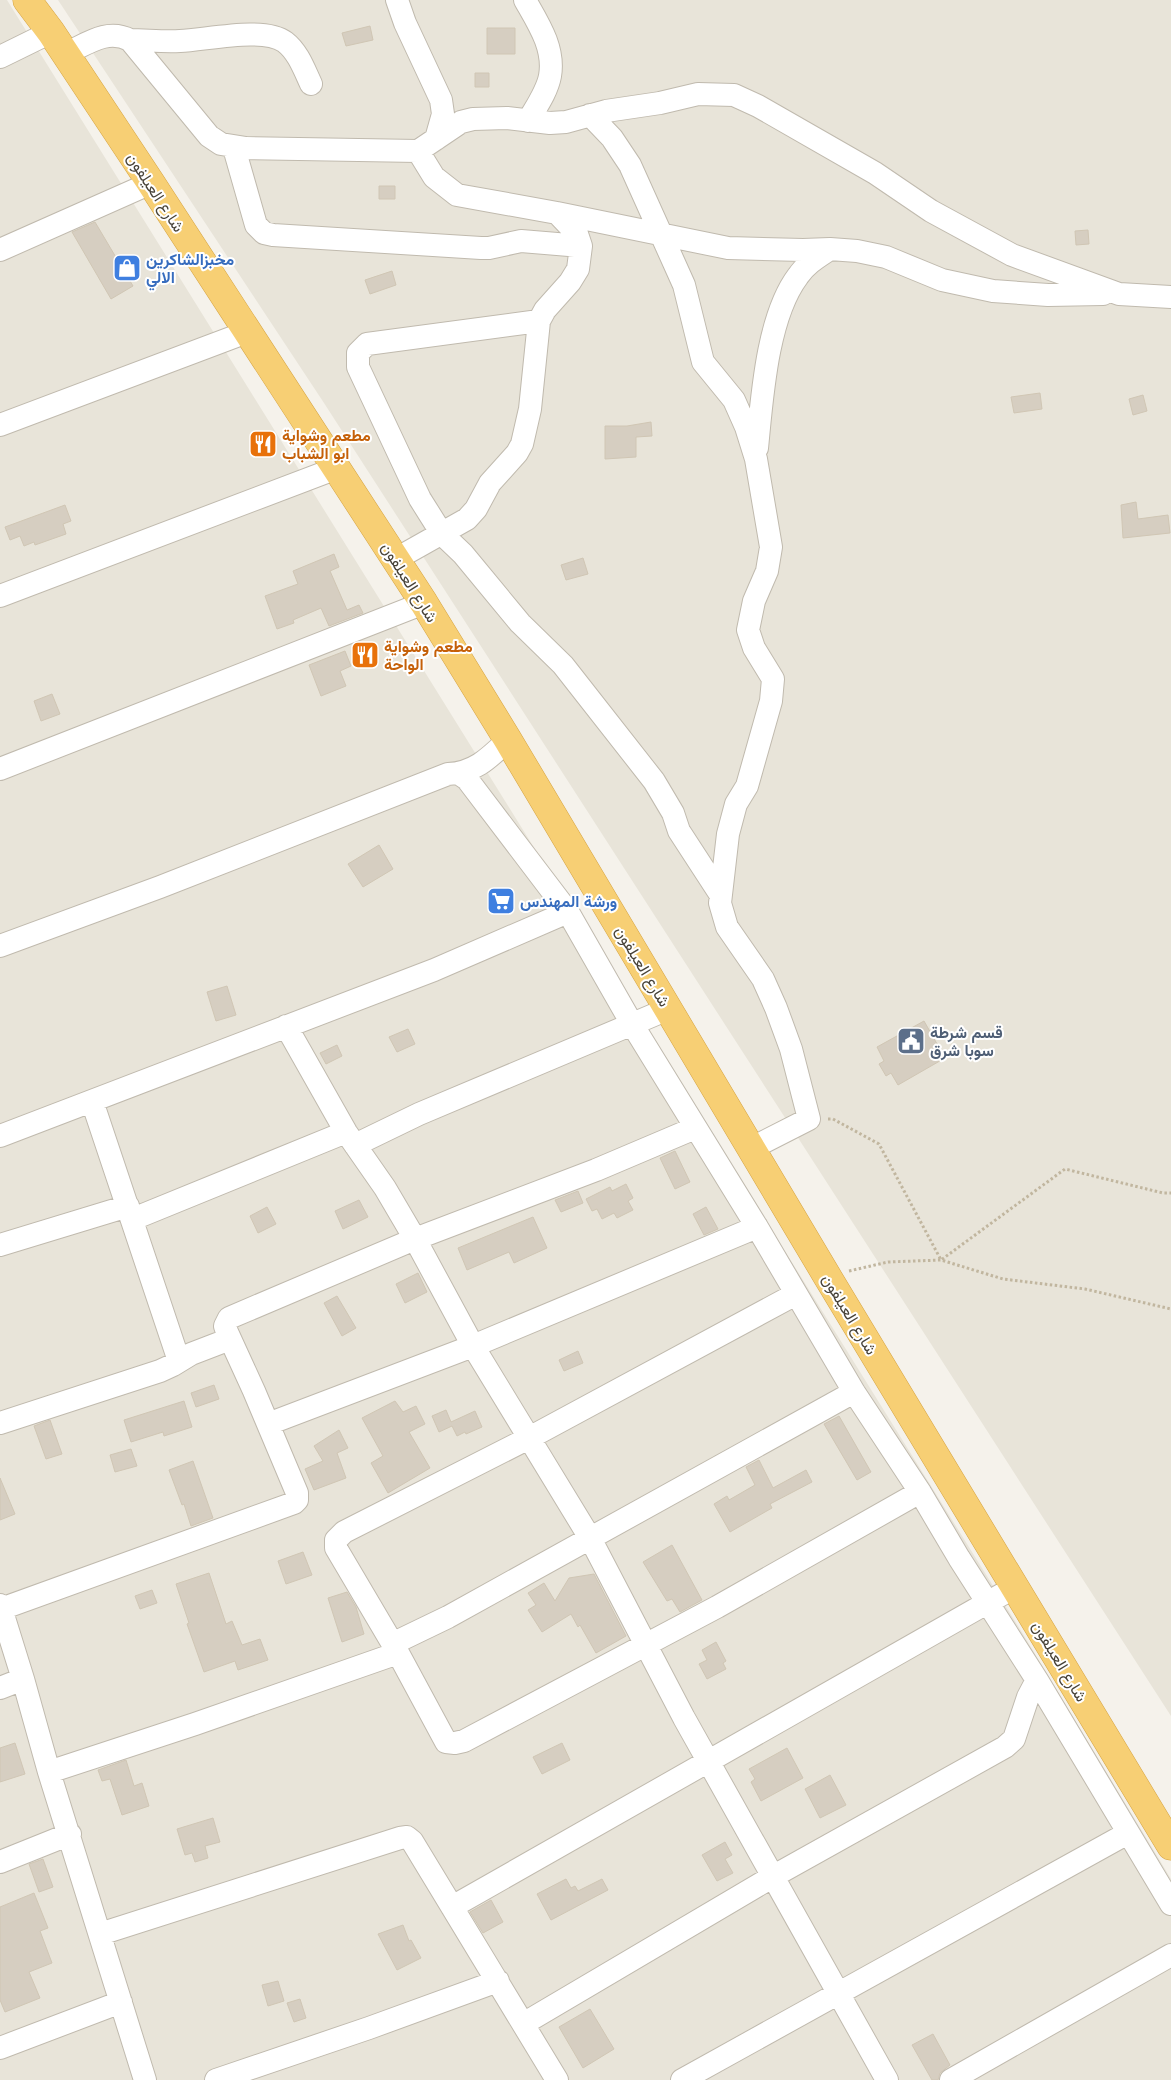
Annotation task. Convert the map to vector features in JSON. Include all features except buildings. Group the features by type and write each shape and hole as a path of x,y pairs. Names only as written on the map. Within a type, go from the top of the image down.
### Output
{"highway":[{"name":"شارع العيلفون","path":"27,0 58,43 151,183 424,603 1171,1846"}],"street":[{"path":"397,0 405,23 441,100 444,114 427,145 434,177 457,195 660,233 680,240 728,248 857,251 886,257 942,280 993,291 1171,297"},
{"path":"524,0 545,38 551,65 550,77 546,88 528,121"},
{"path":"0,57 58,43 112,34 120,35 130,40 209,136 221,144 234,148 427,145 461,122 474,119 507,118 528,121 566,122 590,115 660,103 698,94 734,95 758,106 875,173 931,211 975,236 1035,265 1119,294"},
{"path":"130,40 178,41 255,34 274,37 284,41 296,52 311,84"},
{"path":"590,115 603,127 622,151 630,165 684,285 703,362 734,400 746,427 756,459 771,547 768,570 754,601 748,630 754,648 773,679 771,701 747,786 736,804 728,834 720,903 727,927 763,980 778,1015 791,1049 810,1118 752,1148"},
{"path":"234,148 256,225 264,233 480,248 489,248 521,241 581,246"},
{"path":"0,250 151,183"},
{"path":"396,559 467,519 476,509 490,483 522,444 530,410 539,321 545,310 570,282 578,269 581,246 572,228 556,213"},
{"path":"756,459 764,382 779,312 787,293 798,275 810,262 830,249"},
{"path":"539,321 367,344 358,353 358,367 362,380 420,499 442,534 463,554 520,622 563,665 654,781 673,813 679,831 720,894"},
{"path":"0,425 247,332"},
{"path":"0,596 337,468"},
{"path":"0,769 424,603"},
{"path":"0,946 174,882 448,774 458,773 484,762 508,740"},
{"path":"458,773 467,779 568,912 632,1024 757,1227 854,1392 920,1492 1037,1680 1171,1904"},
{"path":"0,1136 434,970 568,912"},
{"path":"0,1246 131,1213 428,1111 668,1009"},
{"path":"286,1026 350,1138 385,1188 415,1239 473,1346 590,1538 708,1762 887,2080"},
{"path":"92,1101 179,1361"},
{"path":"145,2080 70,1834 49,1772 1,1607 294,1503 297,1500 297,1493 230,1339 226,1326 229,1318 415,1239 596,1170 695,1128"},
{"path":"268,1424 473,1346 757,1227"},
{"path":"796,1294 529,1438 344,1532 336,1540 336,1548 395,1649 446,1742 455,1743 464,1740 526,1708 717,1607 920,1492"},
{"path":"0,1423 160,1371 191,1354 230,1339"},
{"path":"49,1772 195,1724 395,1649 448,1617 854,1392"},
{"path":"452,1907 1016,1587"},
{"path":"0,1688 23,1679"},
{"path":"523,2024 772,1877 1005,1747 1014,1739 1026,1704 1037,1680"},
{"path":"682,2080 1128,1833"},
{"path":"0,1862 70,1834"},
{"path":"100,1934 400,1838 407,1838 412,1841 557,2080"},
{"path":"951,2080 1171,1955"},
{"path":"216,2080 498,1981"},
{"path":"0,2048 120,2002"}],"path":[{"path":"810,1118 833,1119 879,1144 940,1260"},
{"path":"940,1260 1065,1169 1163,1193 1171,1193"},
{"path":"827,1276 888,1262 940,1260 1003,1279 1085,1289 1171,1309"}],"shaded area":[{"path":"0,0 7,0 1023,1634 1171,1879 1171,2080 0,2080"},
{"path":"58,0 1171,0 1171,1716 324,403"}],"place":[{"name":"مخبزالشاكرين الالي","path":"127,268"},
{"name":"مطعم وشواية ابو الشباب","path":"263,444"},
{"name":"مطعم وشواية الواحة","path":"365,655"},
{"name":"ورشة المهندس","path":"501,901"},
{"name":"قسم شرطة سوبا شرق","path":"911,1041"}]}
